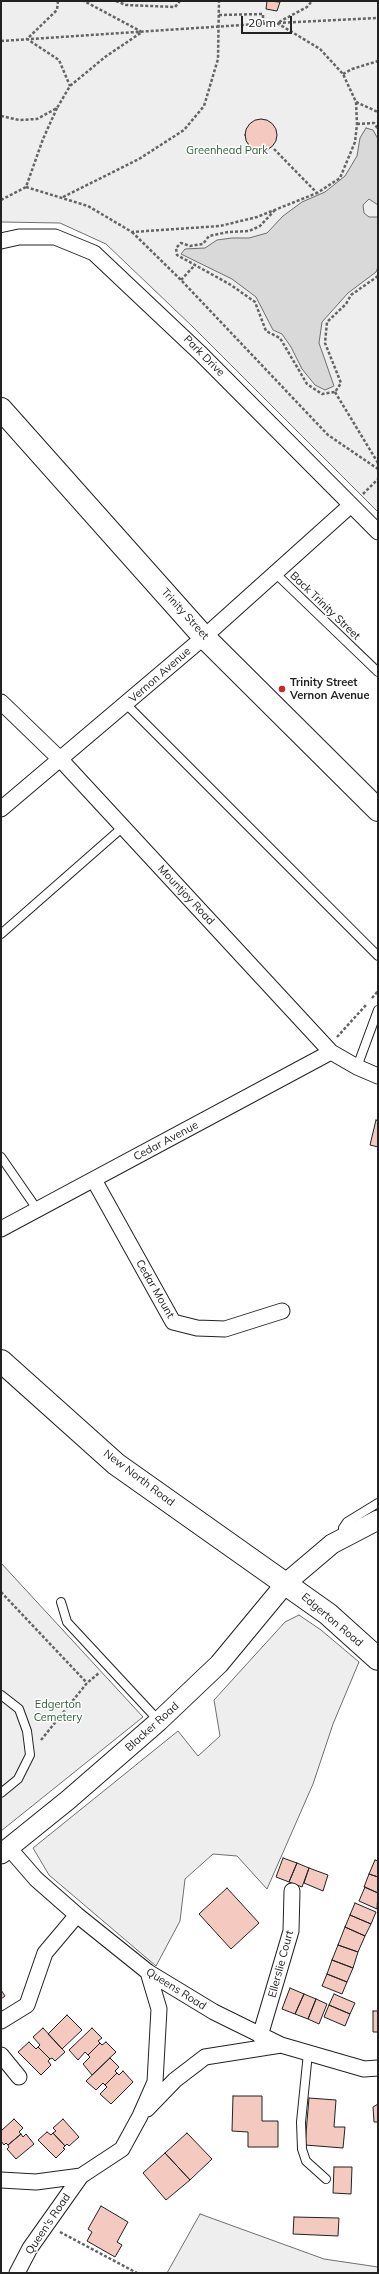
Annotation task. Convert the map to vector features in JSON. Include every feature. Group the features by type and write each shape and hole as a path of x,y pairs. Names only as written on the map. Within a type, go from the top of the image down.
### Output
{"highway":[{"name":"Trinity Street","path":"1,409 204,636 378,810"},
{"name":"New North Road","path":"1,1361 116,1464 286,1583"},
{"name":"Edgerton Road","path":"286,1583 328,1614 378,1659"}],"street":[{"name":"Park Drive","path":"1,241 20,237 55,237 94,253 201,354 378,532"},
{"name":"Vernon Avenue","path":"1,809 126,704 351,505"},
{"name":"Mountjoy Road","path":"1,702 61,760 329,1050 357,1067 378,1076"},
{"name":"Cedar Avenue","path":"1,1229 94,1180 329,1050"},
{"name":"Cedar Mount","path":"94,1180 173,1322 197,1328 225,1329 282,1311"},
{"name":"Blacker Road","path":"5,1851 159,1721 219,1664 286,1583 332,1544 378,1520"},
{"name":"Queens Road","path":"5,1851 77,1915 148,1972 214,2012 260,2036 281,2045 364,2069 378,2068"},
{"name":"Ellerslie Court","path":"260,2036 291,1931 292,1891"},
{"path":"1,2022 27,2005 45,1953 77,1915"},
{"path":"1,2180 36,2182 81,2176 122,2149 140,2116 155,2082 159,2009 148,1972"},
{"path":"140,2116 175,2080 205,2058 281,2045"},
{"path":"1,2055 19,2077"},
{"name":"Queen's Road","path":"17,2273 47,2225 81,2176"}],"lane":[{"name":"Back Trinity Street","path":"275,572 378,672"},
{"path":"126,704 378,956"},
{"path":"1,934 123,827"},
{"path":"357,1067 378,1010"},
{"path":"1,1158 37,1209"},
{"path":"343,1538 344,1528 348,1522 378,1503"},
{"path":"61,1602 67,1622 159,1721"},
{"path":"1,1695 19,1709 27,1732 30,1755 18,1778 1,1793"},
{"path":"308,2053 301,2122 302,2149 306,2160 326,2179"}],"path":[{"path":"27,39 57,10 58,1"},
{"path":"84,1 142,32"},
{"path":"116,1 126,5 175,7 180,1"},
{"path":"62,198 139,159 184,130 204,106 218,60 219,1"},
{"path":"277,23 307,7 312,1"},
{"path":"219,15 263,14 263,24"},
{"path":"1,41 258,24 378,18"},
{"path":"132,232 220,226 257,217 317,193 340,178 356,142 356,102 343,74 320,48 277,23"},
{"path":"1,200 26,187 43,139 57,108 70,86 105,57 142,32"},
{"path":"27,39 59,60 70,86"},
{"path":"343,74 352,69 378,61"},
{"path":"356,102 378,112"},
{"path":"1,116 19,120 37,119 57,108"},
{"path":"357,124 374,123 378,129"},
{"path":"274,148 317,193"},
{"path":"26,187 88,206 132,232 181,280 328,435 378,469"},
{"path":"275,210 260,226 249,231 228,232 209,236 202,244 190,246 181,243 176,248 178,256 194,266 231,284 255,302 266,331 280,338 307,384 322,394 335,392 341,383 325,343 327,322 346,304 352,295 378,276"},
{"path":"181,280 194,266"},
{"path":"335,392 378,463"},
{"path":"351,505 378,479"},
{"path":"329,1050 378,992"},
{"path":"1,1592 87,1683 46,1732 30,1755"},
{"path":"47,2225 137,2273"}],"green space":[{"name":"Greenhead Park","path":"1,1 378,1 378,512 193,327 106,244 60,223 1,222"},
{"name":"Edgerton Cemetery","path":"1,1563 143,1717 1,1831"},
{"path":"299,1615 321,1630 359,1662 333,1724 313,1784 267,1889 237,1856 213,1854 185,1879 180,1921 156,1966 49,1875 33,1848 178,1731 198,1756 220,1736 214,1700 285,1622"},
{"path":"200,2214 324,2259 378,2267 378,2273 167,2273"}],"shaded area":[{"path":"366,128 373,130 378,139 378,205 369,199 363,205 364,213 369,217 378,217 378,267 376,272 348,293 322,322 319,343 334,386 325,390 315,385 302,369 291,347 282,334 273,330 256,297 232,279 181,254 185,249 205,248 217,240 249,238 267,233 283,216 302,202 325,192 345,176 357,156 360,138"}],"building":[{"path":"267,1 280,2 277,11 266,9"},
{"path":"261,119 272,124 277,135 272,146 261,151 250,146 245,135 250,124"},
{"path":"376,1120 378,1121 378,1147 370,1145"},
{"path":"283,1858 297,1863 289,1882 276,1877"},
{"path":"375,1860 378,1861 378,1877 369,1874"},
{"path":"297,1863 309,1868 302,1887 289,1882"},
{"path":"309,1868 328,1875 323,1891 304,1883"},
{"path":"369,1874 378,1877 378,1893 364,1887"},
{"path":"365,1887 378,1893 377,1909 359,1901"},
{"path":"227,1888 259,1923 231,1949 199,1914"},
{"path":"355,1903 376,1912 371,1924 350,1915"},
{"path":"350,1915 371,1924 365,1936 345,1927"},
{"path":"345,1927 365,1936 358,1952 338,1945"},
{"path":"338,1945 358,1952 353,1968 332,1960"},
{"path":"332,1960 353,1968 347,1982 327,1974"},
{"path":"327,1974 347,1982 342,1994 322,1986"},
{"path":"290,1988 304,1994 295,2014 282,2009"},
{"path":"1,1990 5,1996 1,1999"},
{"path":"304,1994 316,1999 308,2019 295,2014"},
{"path":"334,1994 355,2003 350,2014 329,2005"},
{"path":"316,1999 327,2004 319,2024 308,2019"},
{"path":"329,2005 350,2014 345,2026 324,2017"},
{"path":"373,2011 378,2011 378,2032 373,2032"},
{"path":"67,2015 82,2030 62,2049 48,2034"},
{"path":"43,2028 65,2052 55,2061 52,2058 50,2059 38,2047 40,2045 33,2037"},
{"path":"92,2028 102,2038 98,2041 100,2043 88,2055 85,2052 78,2060 69,2050"},
{"path":"29,2042 36,2049 38,2047 50,2059 48,2061 51,2065 41,2075 18,2052"},
{"path":"106,2042 116,2052 92,2075 83,2064 90,2057 88,2055 100,2043 102,2045"},
{"path":"110,2058 119,2067 115,2071 117,2073 105,2085 103,2083 96,2090 86,2081"},
{"path":"123,2071 133,2082 111,2104 100,2094 107,2087 105,2085 117,2073 119,2075"},
{"path":"233,2096 262,2096 262,2121 278,2121 278,2147 248,2147 248,2132 232,2131"},
{"path":"309,2098 336,2100 334,2127 345,2127 343,2148 305,2145"},
{"path":"378,2104 378,2122 374,2122 373,2107"},
{"path":"14,2119 23,2128 19,2132 21,2134 8,2145 6,2143 4,2145 1,2141 1,2131"},
{"path":"63,2119 79,2137 69,2146 67,2144 65,2146 53,2133 56,2131 53,2128"},
{"path":"47,2132 51,2135 53,2133 65,2146 63,2148 65,2149 56,2158 38,2140"},
{"path":"187,2133 212,2159 190,2180 165,2153"},
{"path":"21,2134 23,2137 26,2134 34,2144 16,2159 7,2149 9,2147 8,2145"},
{"path":"165,2153 190,2180 166,2200 143,2173"},
{"path":"334,2167 352,2167 351,2194 333,2193"},
{"path":"101,2206 128,2222 117,2242 122,2245 115,2257 87,2241 92,2232 88,2229"},
{"path":"294,2217 339,2218 338,2236 293,2234"}],"place":[{"name":"Trinity Street Vernon Avenue","path":"282,689"}]}
